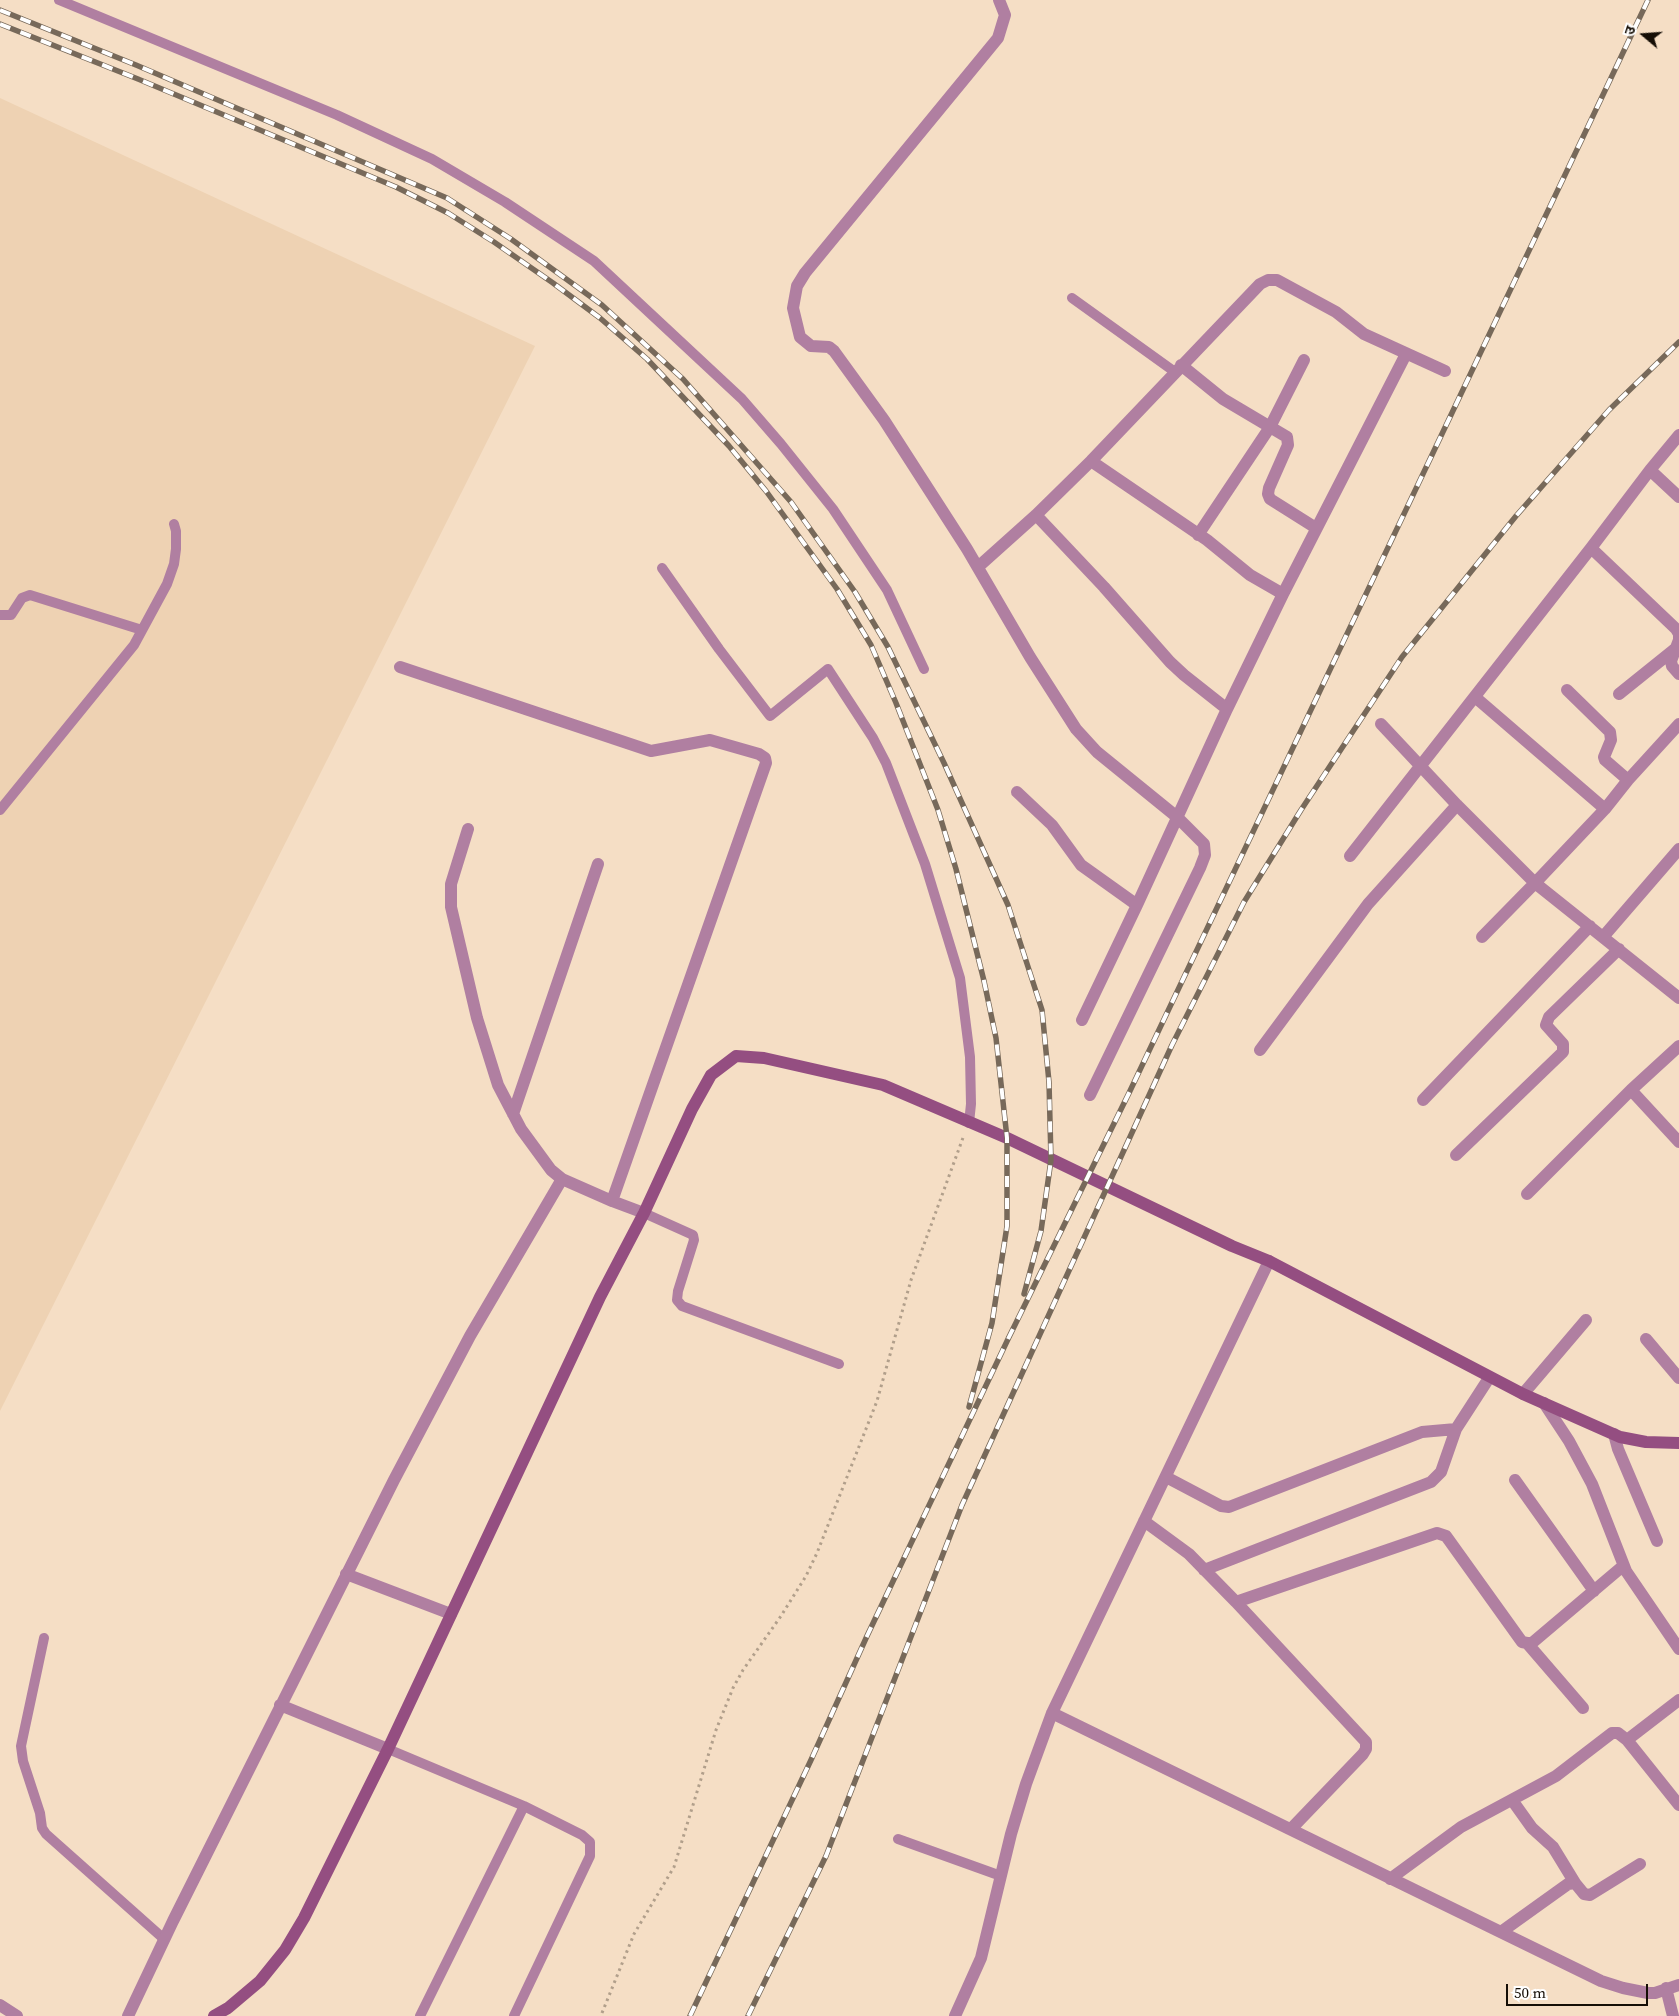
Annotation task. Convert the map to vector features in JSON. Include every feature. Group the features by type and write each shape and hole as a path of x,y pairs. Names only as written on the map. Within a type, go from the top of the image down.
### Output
{"street":[{"path":"999,0 1004,16 998,38 806,273 797,286 793,308 799,333 811,346 829,347 834,351 884,420 978,567 1030,657 1076,729 1097,752 1177,817 1204,844 1204,855 1090,1095"},
{"path":"978,567 1091,461 1260,284 1268,280 1277,280 1336,312 1364,334 1445,371"},
{"path":"1082,1020 1227,709 1316,528 1406,354"},
{"path":"1198,535 1270,427 1304,360"},
{"path":"1178,368 1286,437 1289,441 1288,446 1268,494 1270,499 1316,528"},
{"path":"1350,856 1679,435"},
{"path":"1091,461 1198,535 1250,575 1283,594"},
{"path":"1650,470 1679,497"},
{"path":"1036,514 1170,662 1227,709"},
{"path":"1591,548 1676,629 1679,634 1671,661 1672,666 1679,674"},
{"path":"1619,694 1676,649"},
{"path":"400,667 651,751 710,740 759,754 765,758 766,763 612,1201"},
{"path":"1567,690 1610,732 1611,740 1604,757 1628,780"},
{"path":"1475,697 1605,809"},
{"path":"1381,724 1457,805 1535,883 1679,998"},
{"path":"1482,937 1605,809 1628,780 1679,724"},
{"path":"1017,792 1052,825 1081,865 1137,905"},
{"path":"1260,1050 1368,904 1457,805"},
{"path":"468,829 451,884 451,907 477,1018 498,1085 513,1114 551,1170 562,1179 612,1201 644,1212"},
{"path":"1603,937 1679,849"},
{"path":"513,1114 598,864"},
{"path":"1424,1100 1590,926"},
{"path":"1456,1155 1563,1052 1563,1044 1546,1025 1548,1017 1619,949"},
{"path":"1526,1194 1631,1090 1679,1046"},
{"path":"214,2016 228,2008 260,1981 285,1950 304,1918 388,1749 600,1297 644,1212 692,1109 711,1075 736,1056 764,1058 883,1086 1007,1138 1232,1246 1269,1261 1489,1378 1523,1394 1614,1434 1646,1442 1678,1446"},
{"path":"1631,1090 1679,1142"},
{"path":"128,2016 164,1939 346,1574 470,1336 562,1179"},
{"path":"955,2016 981,1958 1011,1834 1026,1784 1052,1713 1269,1261"},
{"path":"1523,1394 1586,1320"},
{"path":"1646,1339 1679,1378"},
{"path":"1204,1570 1431,1482 1440,1472 1456,1429 1489,1378"},
{"path":"1544,1403 1569,1441 1592,1484 1623,1566 1679,1649"},
{"path":"1166,1477 1221,1506 1229,1507 1422,1432 1456,1429"},
{"path":"1614,1434 1618,1448 1657,1541"},
{"path":"1515,1480 1594,1590"},
{"path":"1144,1521 1189,1554 1366,1742 1366,1749 1363,1754 1291,1829"},
{"path":"1236,1602 1437,1533 1446,1536 1522,1642 1532,1643 1623,1566"},
{"path":"346,1574 451,1614"},
{"path":"1527,1643 1583,1708"},
{"path":"1627,1740 1679,1700"},
{"path":"280,1706 388,1749"},
{"path":"1052,1713 1390,1879 1552,1955 1601,1981 1623,1988 1656,1993 1679,1985"},
{"path":"1390,1879 1461,1828 1556,1776 1612,1733 1618,1733 1627,1740 1679,1805"},
{"path":"1512,1800 1532,1828 1552,1847 1584,1894 1590,1895 1640,1864"},
{"path":"1501,1932 1568,1884 1575,1883"},
{"path":"1666,1988 1673,2016"},
{"path":"0,2005 17,2016"}],"lane":[{"path":"59,0 337,115 432,159 505,202 594,261 742,399 781,444 833,510 887,590 924,669"},
{"path":"1072,298 1178,368"},
{"path":"0,810 122,662 142,630 166,584 174,564 176,531 174,524"},
{"path":"662,568 719,649 770,716 828,670 873,738 886,763 925,864 960,978 970,1057 971,1104 969,1123"},
{"path":"0,615 10,615 22,598 30,595 142,630"},
{"path":"644,1212 693,1235 694,1240 676,1300 682,1306 838,1364"},
{"path":"44,1638 21,1746 23,1761 40,1813 42,1828 46,1834 164,1939"},
{"path":"388,1749 524,1806 582,1835 590,1842 590,1856 514,2016"},
{"path":"420,2016 524,1806"},
{"path":"898,1839 1001,1876"}],"path":[{"path":"602,2012 634,1934 674,1867 716,1730 733,1688 742,1670 781,1616 806,1576 817,1552 876,1401 909,1285 969,1123"}],"shaded area":[{"path":"0,98 535,346 0,1411"}],"railway":[{"path":"690,2016 1009,1337 1129,1093 1648,0"},
{"path":"0,10 136,65 447,198 511,239 602,305 683,379 791,502 855,592 888,647 944,763 1008,905 1042,1010 1049,1082 1051,1160 1041,1231 1024,1294"},
{"path":"0,24 138,79 396,187 448,213 494,242 600,318 647,359 729,446 766,491 837,589 871,645 938,810 956,869 996,1038 1007,1138 1007,1226 992,1323 969,1407"},
{"path":"748,2016 826,1856 962,1505 1172,1045 1244,902 1301,810 1402,657 1516,516 1609,410 1679,342"}]}
